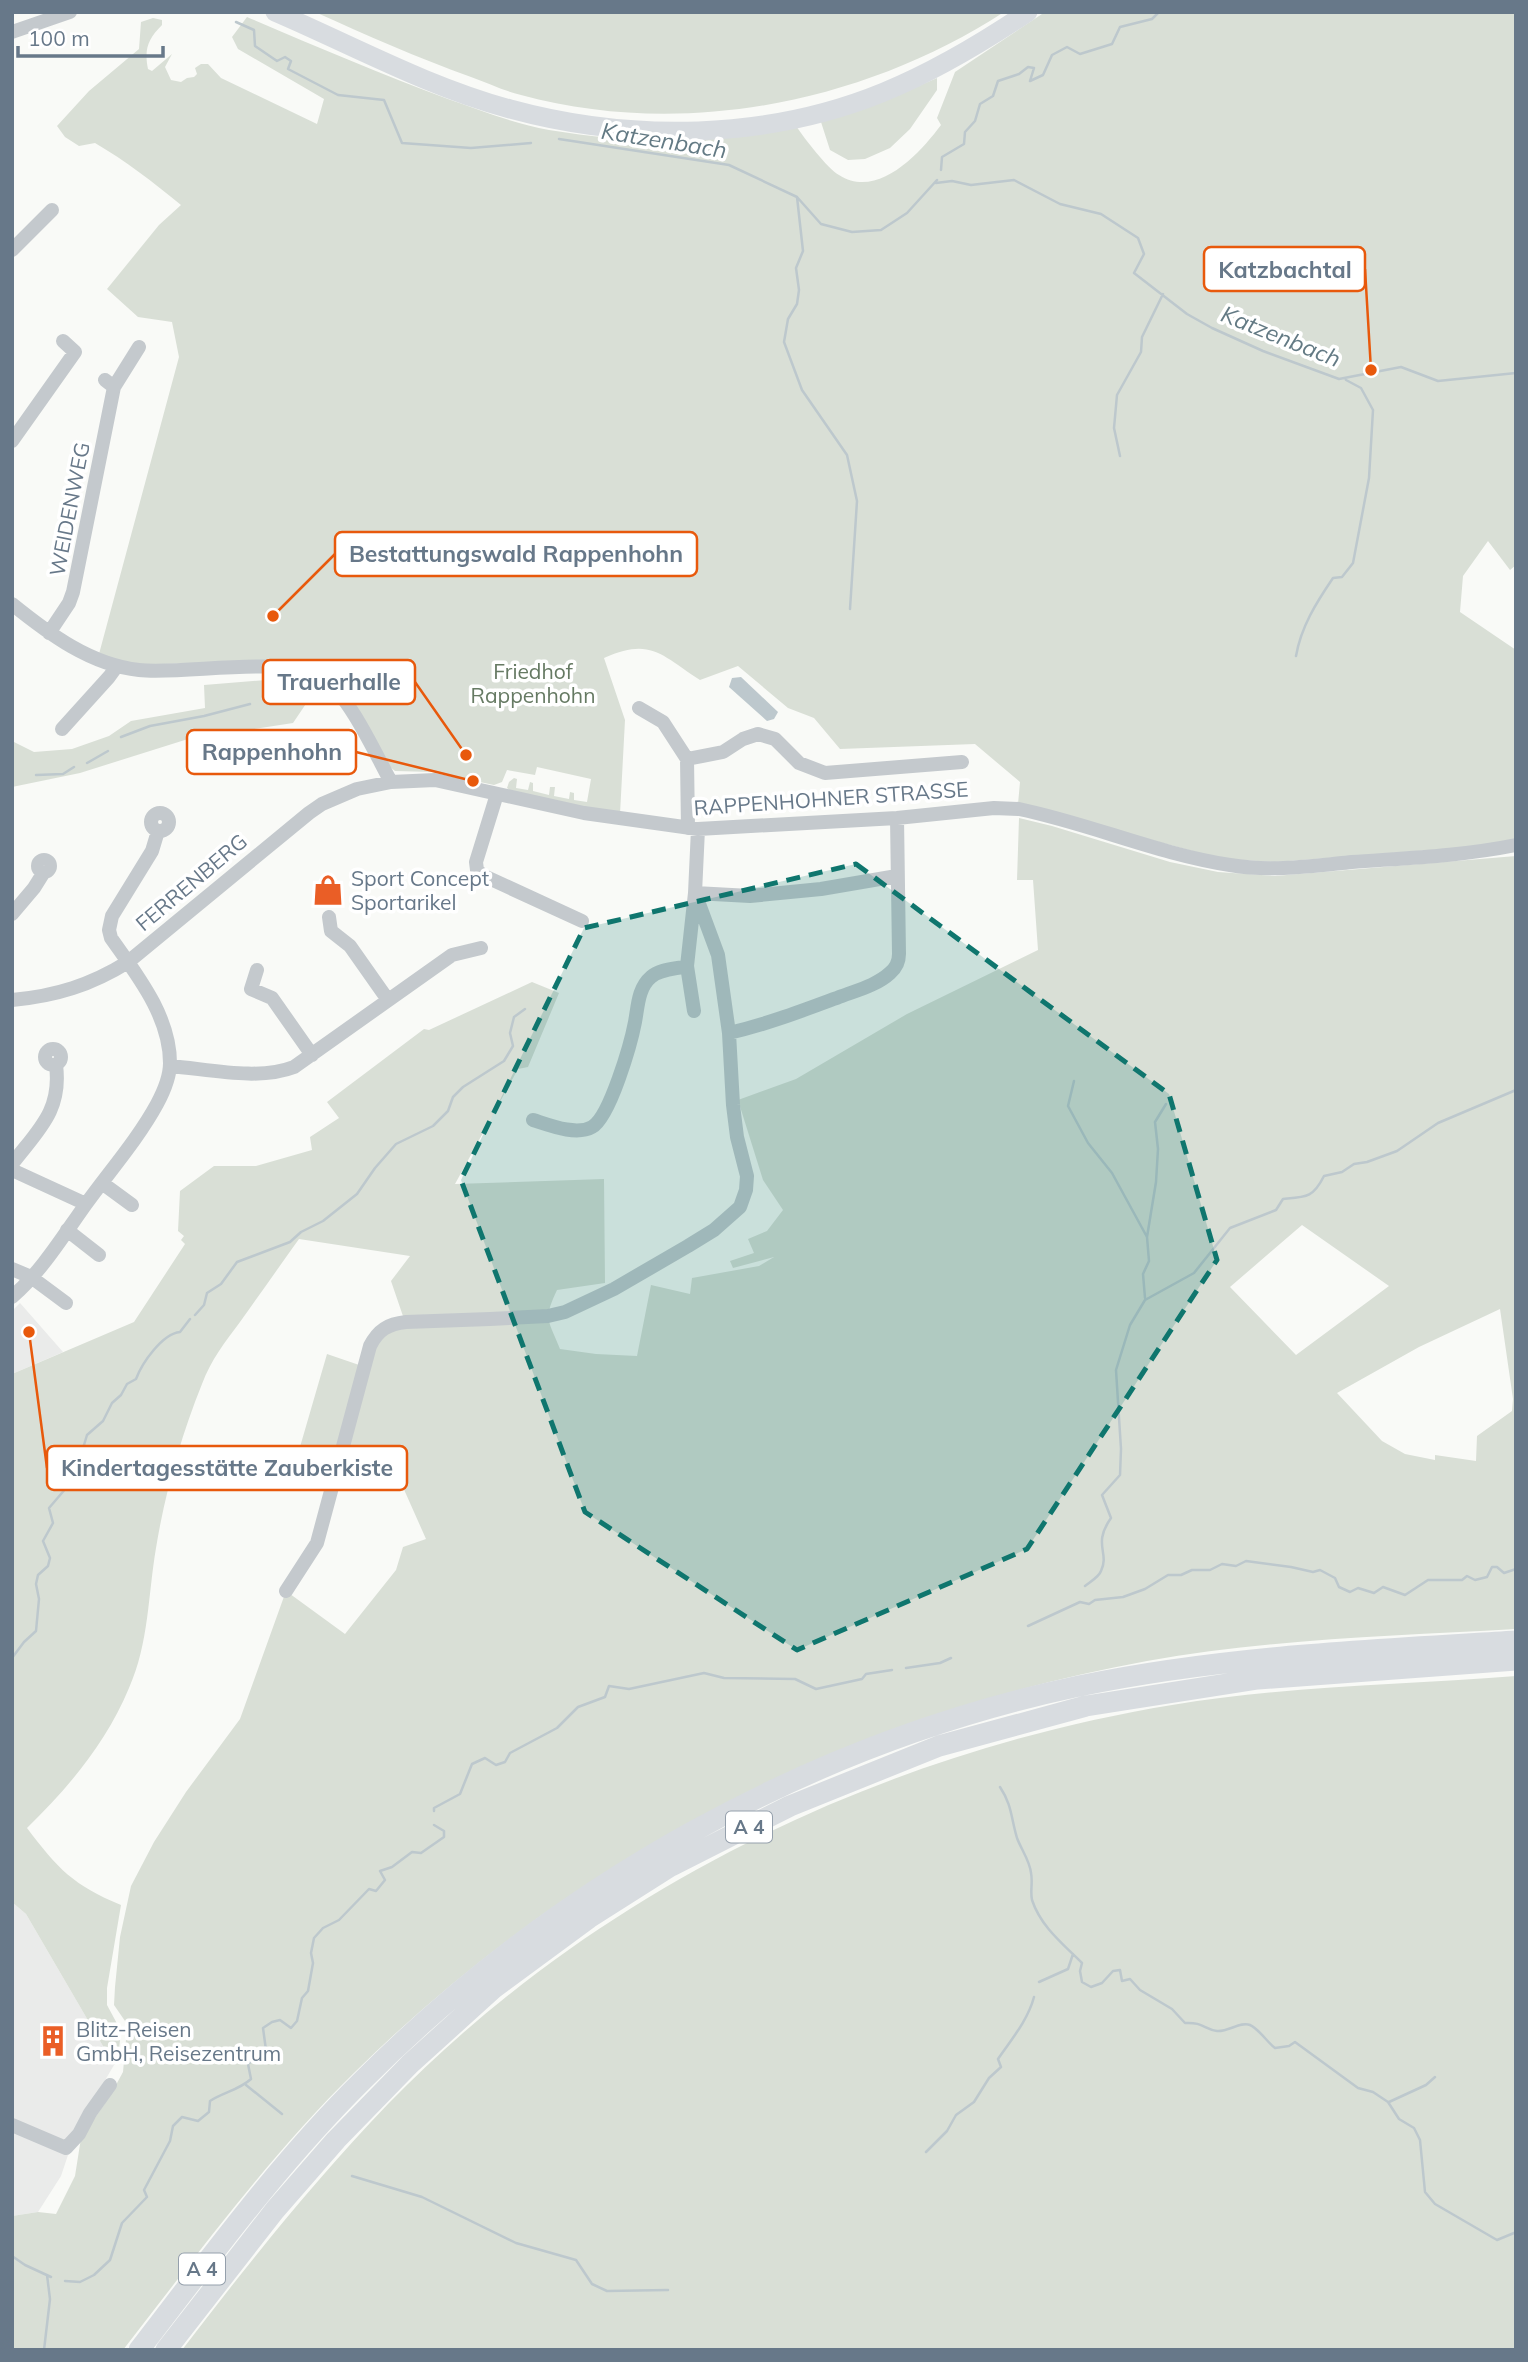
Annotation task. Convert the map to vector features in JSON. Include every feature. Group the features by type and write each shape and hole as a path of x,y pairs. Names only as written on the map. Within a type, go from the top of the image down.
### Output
{"highway":[{"name":"A 4","path":"139,2350 290,2158 334,2109 397,2047 467,1986 550,1922 607,1883 711,1822 812,1773 864,1752 965,1717 1078,1686 1177,1668 1241,1660 1516,1641"},
{"name":"A 4","path":"166,2350 275,2210 336,2140 410,2064 504,1980 589,1918 671,1866 790,1806 939,1746 1086,1706 1258,1679 1516,1660"}],"main road":[{"path":"275,12 411,74 508,109 541,117 620,128 708,131 804,117 861,100 945,64 1028,12"}],"street":[{"path":"12,32 70,12"},
{"path":"12,250 52,210"},
{"path":"12,441 75,352 62,341"},
{"name":"WEIDENWEG","path":"49,633 64,612 73,592 109,384 139,346"},
{"path":"13,607 49,633 86,654 117,666 163,672 278,666 312,672 324,678 338,692 391,782"},
{"path":"62,729 117,666"},
{"path":"639,708 663,722 687,759 695,893 687,966 694,1011"},
{"path":"687,759 723,752 743,739 758,734 775,739 799,763 825,773 962,762"},
{"name":"RAPPENHOHNER STRASSE","path":"391,782 435,780 584,813 693,829 898,818 994,808 1020,809 1171,854 1233,866 1272,868 1472,852 1516,845"},
{"name":"FERRENBERG","path":"12,1000 65,992 86,985 128,962 309,813 338,796 391,782"},
{"path":"498,794 477,862 477,870 482,875 582,921"},
{"path":"729,1033 763,1025 799,1012 867,986 892,972 899,961 898,818"},
{"path":"12,1297 31,1277 102,1183 155,1108 165,1088 170,1066 169,1047 159,1016 111,938 109,923 152,851 158,831"},
{"path":"12,914 44,872"},
{"path":"695,893 750,896 821,889 897,876"},
{"path":"285,1591 317,1543 370,1346 376,1335 394,1323 548,1316 565,1312 614,1289 705,1235 732,1216 744,1199 747,1175 737,1137 729,1033 718,955 695,893"},
{"path":"329,916 331,931 350,946 388,1000"},
{"path":"170,1066 273,1074 294,1067 452,955 481,948"},
{"path":"533,1120 560,1128 585,1129 593,1126 606,1108 615,1077 631,1044 644,984 654,974 687,966"},
{"path":"257,970 251,989 272,998 312,1055"},
{"path":"12,1164 51,1111 58,1087 56,1065"},
{"path":"12,1170 86,1204"},
{"path":"102,1183 132,1205"},
{"path":"67,1230 99,1255"},
{"path":"12,1269 31,1277 66,1303"},
{"path":"12,2125 66,2148 79,2134 110,2085"}],"highlighted area":[{"path":"856,864 1169,1094 1217,1260 1027,1549 797,1650 585,1512 461,1180 584,928"}],"shaded area":[{"path":"741,677 778,712 774,719 767,721 729,687 732,678"},
{"path":"20,1303 63,1352 12,1374 12,1311"},
{"path":"12,1902 26,1914 114,2065 77,2128 61,2176 38,2212 12,2216"}],"green space":[{"path":"315,12 1004,12 950,43 892,70 832,90 771,104 708,112 645,113 583,108 515,93 412,54"},
{"name":"Friedhof Rappenhohn","path":"1045,12 1516,12 1516,565 1510,570 1488,541 1463,576 1460,612 1516,650 1516,841 1496,845 1275,862 1222,859 1018,804 1020,782 975,744 840,749 814,718 788,708 738,666 700,680 665,657 645,649 633,649 604,658 625,720 620,814 512,792 507,788 514,778 517,779 516,788 528,790 530,782 533,783 533,791 549,795 550,787 555,787 554,796 569,799 570,792 574,793 574,800 587,802 591,779 537,767 535,775 507,770 502,782 494,785 433,772 395,771 389,766 337,679 320,667 286,660 134,665 99,654 179,357 172,322 138,317 107,289 159,225 181,205 106,150 95,143 79,146 65,137 57,126 89,91 139,49 141,22 153,18 162,20 162,25 148,45 148,69 152,71 172,54 165,67 171,80 181,82 194,77 197,74 195,68 201,64 208,64 221,78 317,124 324,99 238,49 232,37 247,17 448,99 549,130 612,138 673,140 734,137 796,126 816,153 839,175 854,181 868,182 883,178 910,160 941,125 937,118 955,72"},
{"path":"937,78 937,90 910,129 890,148 865,159 848,160 830,150 821,122"},
{"path":"271,674 301,676 320,683 293,723 188,739 80,773 12,787 12,741 34,752 72,749 109,736 131,721 205,708 204,685 266,680"},
{"path":"1019,818 1170,862 1218,872 1275,876 1516,856 1516,1629 1331,1639 1238,1648 1147,1661 1035,1686 927,1718 822,1759 720,1806 622,1862 528,1925 439,1995 323,2104 234,2207 123,2350 12,2350 12,2216 38,2212 56,2214 75,2176 81,2138 123,2072 127,2029 114,2005 120,1937 131,1886 154,1842 186,1792 240,1719 286,1591 345,1634 396,1570 403,1547 426,1539 402,1485 339,1466 333,1486 293,1471 327,1354 365,1367 370,1346 405,1322 391,1281 410,1256 299,1239 219,1352 202,1384 174,1465 156,1548 144,1636 136,1671 120,1708 98,1746 57,1797 27,1828 48,1855 78,1883 121,1905 107,1988 107,2005 121,2031 118,2058 114,2065 26,1914 12,1902 12,1374 134,1322 185,1244 181,1240 184,1236 178,1231 180,1191 214,1166 256,1166 312,1150 310,1137 339,1118 327,1102 424,1029 429,1030 532,982 559,993 528,1067 518,1069 455,1184 604,1179 605,1283 557,1290 550,1308 549,1320 560,1349 637,1356 651,1285 690,1294 692,1278 759,1266 774,1257 733,1268 730,1261 754,1253 748,1239 767,1231 783,1210 763,1180 738,1100 796,1079 907,1014 1038,950 1033,880 1017,880","holes":["1302,1225 1389,1286 1296,1355 1230,1287","1500,1309 1513,1399 1512,1411 1477,1436 1476,1461 1435,1455 1435,1460 1405,1454 1382,1441 1337,1393 1419,1347"]},
{"path":"1516,1676 1516,2350 182,2350 307,2193 388,2104 469,2027 557,1958 650,1896 748,1842 850,1796 956,1758 1063,1727 1172,1705 1258,1694"}],"waterway":[{"name":"Katzenbach","path":"941,170 942,157 964,144 965,132 975,121 980,104 993,96 998,81 1019,74 1028,67 1034,68 1030,81 1043,75 1052,55 1067,47 1080,54 1112,44 1120,27 1152,19 1159,12"},
{"name":"Katzenbach","path":"236,22 254,30 255,46 277,61 285,57 291,61 288,69 338,95 384,100 402,143 471,148 531,143"},
{"name":"Katzenbach","path":"559,139 729,165 797,197 821,224 852,232 881,230 907,213 937,180"},
{"name":"Katzenbach","path":"936,183 952,181 971,185 1014,180 1060,204 1101,214 1138,238 1144,254 1134,273 1187,314 1263,351 1339,379 1401,367 1438,381 1516,373"},
{"path":"797,197 803,251 796,268 799,290 797,304 788,319 784,342 802,390 847,455 857,501 850,609"},
{"path":"1120,456 1114,428 1117,395 1141,352 1142,337 1163,294"},
{"path":"1296,656 1305,625 1321,597 1333,578 1342,577 1353,563 1369,478 1373,410 1361,388 1346,380"},
{"path":"121,737 150,726 250,704"},
{"path":"87,763 108,751"},
{"path":"36,775 63,774 74,767"},
{"path":"195,1315 204,1305 207,1293 221,1284 237,1262 290,1242 301,1232 323,1221 357,1194 396,1144 433,1126 448,1111 453,1097 463,1087 504,1061 513,1046 510,1033 514,1017 525,1009"},
{"path":"1074,1081 1068,1106 1088,1143 1112,1173 1147,1237 1149,1261 1143,1274 1145,1298"},
{"path":"1085,1586 1098,1575 1103,1564 1103,1535 1111,1518 1102,1495 1120,1475 1116,1370 1130,1325 1145,1300 1194,1273 1230,1228 1276,1210 1283,1199 1308,1195 1316,1189 1324,1176 1397,1151 1438,1123 1516,1090"},
{"path":"1147,1237 1156,1182 1158,1149 1155,1122 1166,1104"},
{"path":"12,1658 36,1631 39,1599 36,1584 38,1575 48,1566 50,1558 43,1541 53,1523 49,1508 67,1487 77,1454 87,1435 103,1421 112,1403 121,1395 127,1384 136,1379 154,1350 166,1338 180,1332 190,1319"},
{"path":"1028,1626 1080,1602 1089,1604 1095,1600 1123,1597 1145,1589 1168,1575 1181,1575 1192,1570 1210,1570 1222,1564 1236,1566 1246,1561 1313,1572 1320,1570 1335,1578 1339,1587 1350,1592 1358,1588 1374,1593 1383,1587 1405,1595 1428,1580 1462,1580 1467,1576 1475,1580 1487,1577 1492,1567 1497,1567 1504,1573 1516,1569"},
{"path":"906,1668 940,1663 951,1658"},
{"path":"434,1811 434,1808 460,1794 472,1764 485,1758 496,1765 505,1762 510,1753 557,1728 578,1707 605,1697 609,1686 629,1689 704,1673 724,1678 795,1679 816,1689 862,1679 866,1674 892,1670"},
{"path":"1000,1787 1007,1800 1017,1838 1030,1869 1031,1897 1036,1910 1053,1934 1082,1963 1082,1982 1091,1987 1102,1983 1113,1971 1120,1970 1122,1981 1130,1979 1140,1990 1172,2009 1185,2023 1217,2031 1246,2024 1257,2029 1275,2048 1289,2046 1295,2042 1358,2088 1373,2092 1388,2102 1399,2119 1414,2128 1420,2140 1425,2192 1435,2204 1497,2240 1516,2234"},
{"path":"65,2281 80,2282 94,2275 110,2260 122,2223 147,2197 144,2190 170,2141 173,2126 182,2117 198,2121 209,2112 210,2101 251,2079 248,2064 266,2050 263,2028 280,2020 291,2028 297,2021 302,1998 308,1991 314,1938 323,1928 339,1920 369,1889 376,1891 385,1880 380,1871 392,1867 412,1852 421,1853 444,1837 444,1831 434,1825"},
{"path":"1039,1982 1068,1969 1073,1954"},
{"path":"926,2152 947,2131 956,2115 974,2102 989,2078 1001,2067 998,2059 1023,2022 1034,1997"},
{"path":"1389,2102 1426,2085 1435,2077"},
{"path":"246,2085 282,2114"},
{"path":"352,2176 422,2197 516,2243 576,2260 592,2284 607,2291 668,2290"},
{"path":"12,2256 51,2277"},
{"path":"44,2350 50,2299 47,2275"}],"place":[{"name":"Katzbachtal","path":"1371,370"},
{"name":"Bestattungswald Rappenhohn","path":"273,616"},
{"name":"Trauerhalle","path":"466,755"},
{"name":"Rappenhohn","path":"473,781"},
{"name":"Sport Concept Sportarikel","path":"328,890"},
{"name":"Kindertagesstätte Zauberkiste","path":"29,1332"},
{"name":"Blitz-Reisen GmbH, Reisezentrum","path":"53,2041"}]}
